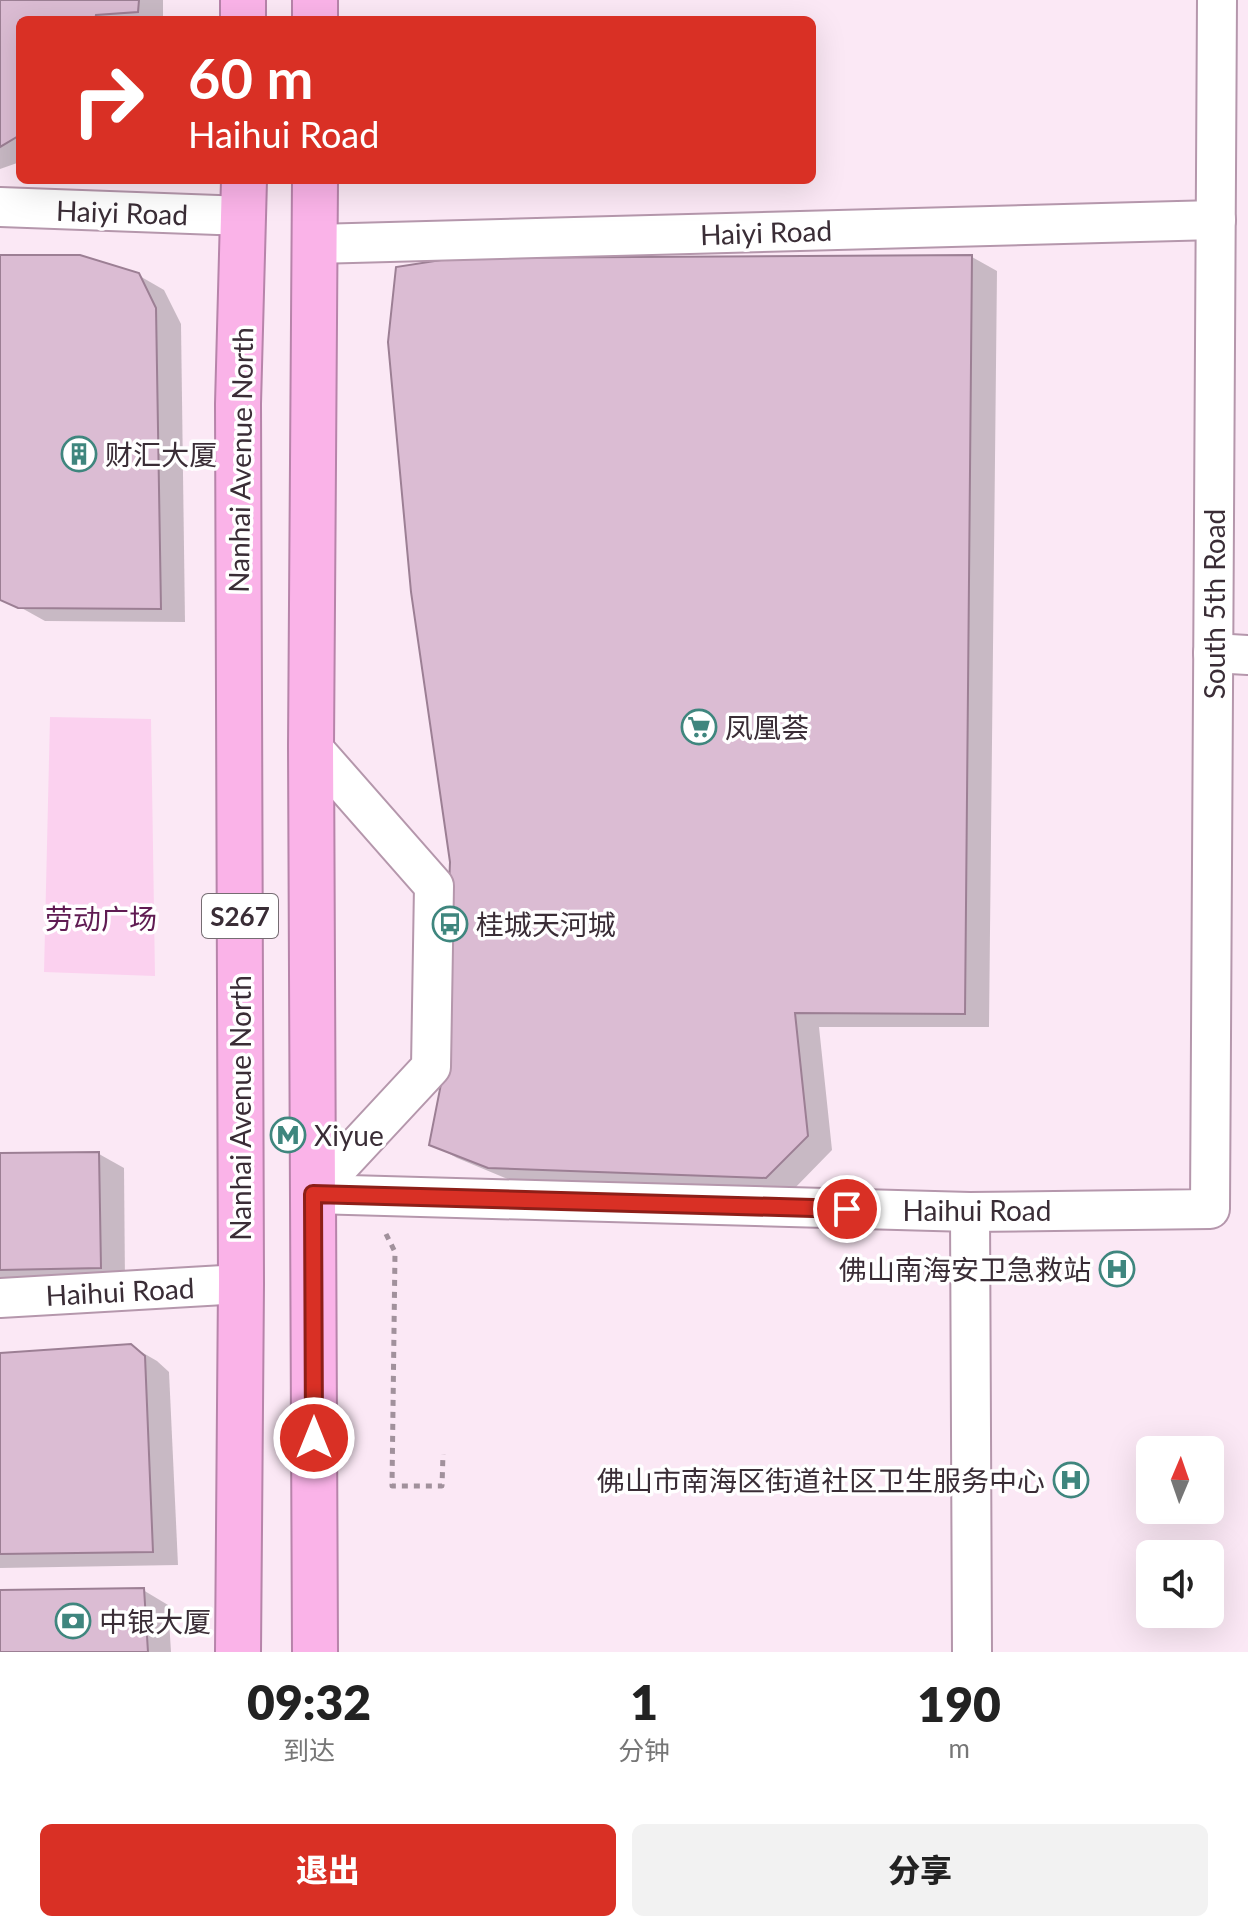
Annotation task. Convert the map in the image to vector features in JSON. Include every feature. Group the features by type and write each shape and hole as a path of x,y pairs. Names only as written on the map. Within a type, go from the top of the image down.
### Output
{"highway":[{"name":"S267","path":"315,184 311,746 315,1652"},
{"name":"Nanhai Avenue North","path":"238,1652 241,1284 238,404 245,198"}],"street":[{"name":"South 5th Road","path":"1210,1209 1231,654 1216,220 1217,0"},
{"name":"Haiyi Road","path":"0,207 245,198"},
{"name":"Haiyi Road","path":"315,244 1216,220"},
{"path":"311,746 434,886 431,1067 313,1194"},
{"name":"Haihui Road","path":"313,1194 970,1212 1210,1209"},
{"path":"970,1212 972,1652"},
{"name":"Haihui Road","path":"0,1298 241,1284"}],"path":[{"path":"386,1234 395,1252 392,1486 442,1486 443,1454"}],"green space":[{"name":"劳动广场","path":"50,717 151,719 155,976 44,972"}],"building":[{"path":"0,0 139,0 138,12 96,16 16,16 16,137 0,147"},
{"name":"财汇大厦","path":"0,255 80,255 139,273 156,308 161,609 18,608 0,600"},
{"name":"凤凰荟","path":"972,255 965,1014 795,1013 808,1136 766,1178 488,1168 429,1145 441,1084 450,862 411,592 388,342 396,267 454,258"},
{"path":"99,1152 101,1268 0,1270 0,1153"},
{"path":"131,1344 145,1356 153,1552 0,1554 0,1353"},
{"name":"中银大厦","path":"144,1588 148,1652 0,1652 0,1590"}],"place":[{"name":"财汇大厦","path":"79,454"},
{"name":"凤凰荟","path":"699,727"},
{"name":"桂城天河城","path":"450,924"},
{"name":"Xiyue","path":"288,1135"},
{"name":"佛山南海安卫急救站","path":"1117,1269"},
{"name":"佛山市南海区街道社区卫生服务中心","path":"1071,1480"},
{"name":"中银大厦","path":"73,1621"}],"route":[{"path":"314,1438 313,1194 847,1209"}]}
